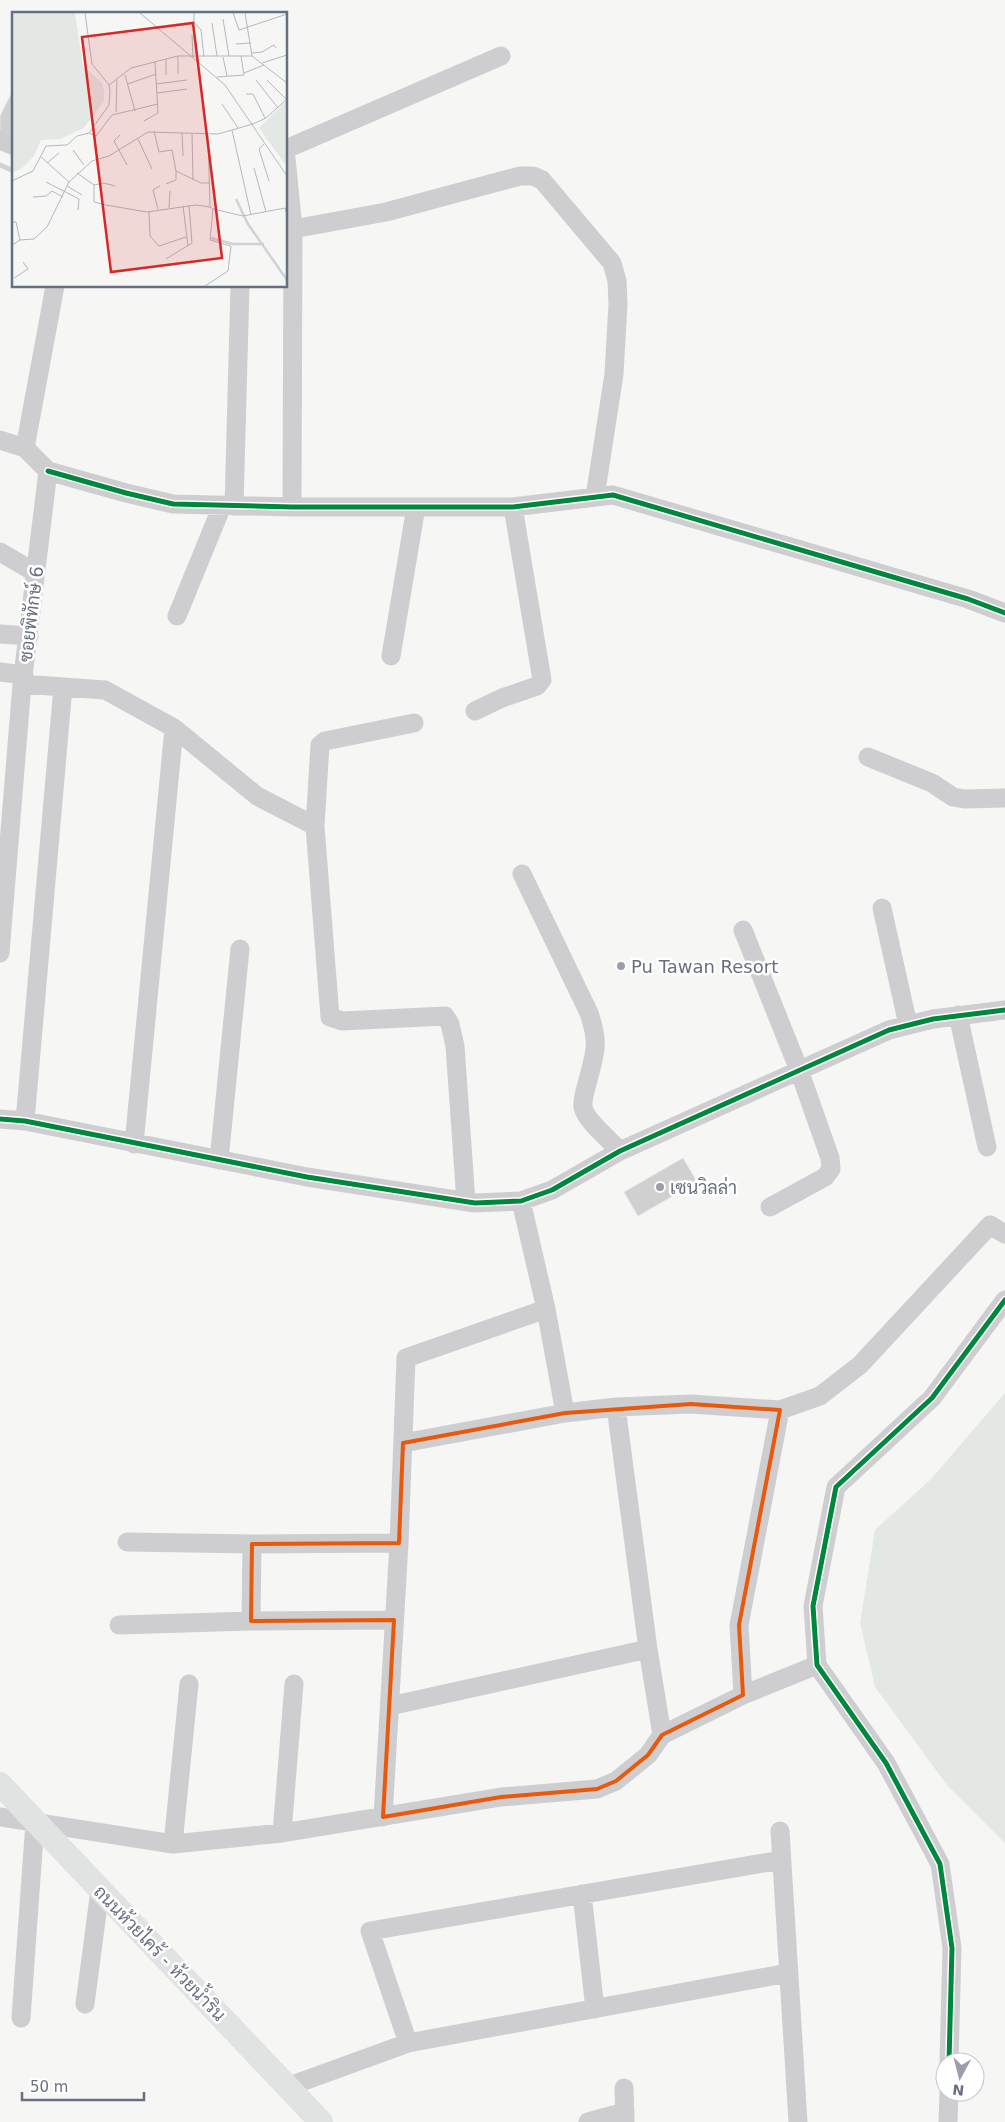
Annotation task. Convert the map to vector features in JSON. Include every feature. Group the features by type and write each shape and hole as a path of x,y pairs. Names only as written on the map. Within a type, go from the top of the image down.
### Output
{"main road":[{"name":"ถนนห้วยไคร้ - ห้วยน้ำริน","path":"0,1784 320,2122"}],"street":[{"path":"288,148 501,56"},
{"path":"0,140 12,145"},
{"path":"293,229 386,212 520,176 533,176 542,180 612,263 617,281 618,304 614,374 594,497"},
{"path":"288,178 293,229 292,507"},
{"path":"26,448 55,288"},
{"path":"177,616 228,506 240,288"},
{"path":"0,440 26,448 48,470 126,493 173,504 292,507 513,507 613,495 968,599 1005,614"},
{"name":"ซอยพิทักษ์ 6","path":"0,953 23,679 48,470"},
{"path":"391,656 416,507"},
{"path":"476,711 502,698 537,686 542,680 513,507"},
{"path":"0,552 36,573"},
{"path":"0,634 29,636"},
{"path":"0,672 63,687 105,690 174,728 257,796 315,826"},
{"path":"25,1121 63,687"},
{"path":"414,723 325,741 320,745 318,752 315,826 330,1017 342,1021 445,1016 450,1024 455,1046 466,1202"},
{"path":"134,1144 174,728"},
{"path":"868,757 932,782 953,797 964,799 1005,798"},
{"path":"522,874 589,1013 596,1034 595,1052 584,1094 583,1108 591,1121 620,1151"},
{"path":"882,908 908,1025"},
{"path":"743,930 830,1158 831,1169 825,1177 770,1207"},
{"path":"219,1160 240,949"},
{"path":"0,1119 25,1121 307,1177 466,1202 521,1201 552,1190 620,1151 888,1030 958,1015 1005,1010"},
{"path":"958,1015 987,1147"},
{"path":"521,1201 546,1309 565,1413"},
{"path":"403,1443 565,1413 616,1407 691,1404 780,1410 820,1396 860,1365 990,1225 1005,1234"},
{"path":"949,2052 952,1948 940,1864 886,1764 817,1665 813,1606 836,1487 932,1398 1005,1300"},
{"path":"382,1817 399,1543 406,1358 546,1309"},
{"path":"616,1407 648,1649 662,1735"},
{"path":"743,1696 739,1625 780,1410"},
{"path":"128,1542 252,1544 399,1543"},
{"path":"251,1621 252,1544"},
{"path":"119,1625 251,1621 394,1620"},
{"path":"390,1706 648,1649"},
{"path":"0,1817 173,1844 282,1833 501,1797 597,1789 623,1776 648,1755 662,1735 743,1696 817,1665"},
{"path":"173,1844 189,1684"},
{"path":"282,1833 294,1684"},
{"path":"21,2018 35,1822"},
{"path":"780,1831 798,2122"},
{"path":"408,2043 370,1931 781,1860"},
{"path":"85,2004 100,1890"},
{"path":"582,1894 595,2009"},
{"path":"287,2087 408,2043 788,1973"},
{"path":"588,2122 625,2117 624,2088"},
{"path":"948,2122 949,2102"}],"highlighted area":[{"path":"691,1404 780,1410 739,1625 743,1695 662,1735 648,1755 616,1781 597,1789 501,1797 383,1817 394,1620 251,1621 252,1544 399,1543 403,1443 565,1413"}],"shaded area":[{"path":"1005,1393 1005,1843 947,1785 875,1687 860,1623 875,1530 931,1479"}],"building":[{"path":"12,92 12,140 0,134 0,116"},
{"name":"เซนวิลล่า","path":"683,1158 697,1182 638,1216 624,1192"}],"waterway":[{"path":"0,165 12,170"}],"cycle path":[{"path":"48,471 173,504 292,507 513,507 613,495 968,599 1005,613"},
{"path":"0,1119 25,1121 307,1177 475,1203 521,1201 552,1190 620,1151 889,1030 933,1019 1005,1010"},
{"path":"949,2052 952,1948 940,1864 886,1763 817,1665 813,1606 836,1487 932,1398 1005,1300"}],"place":[{"name":"Pu Tawan Resort","path":"621,966"},
{"name":"เซนวิลล่า","path":"660,1187"}]}
